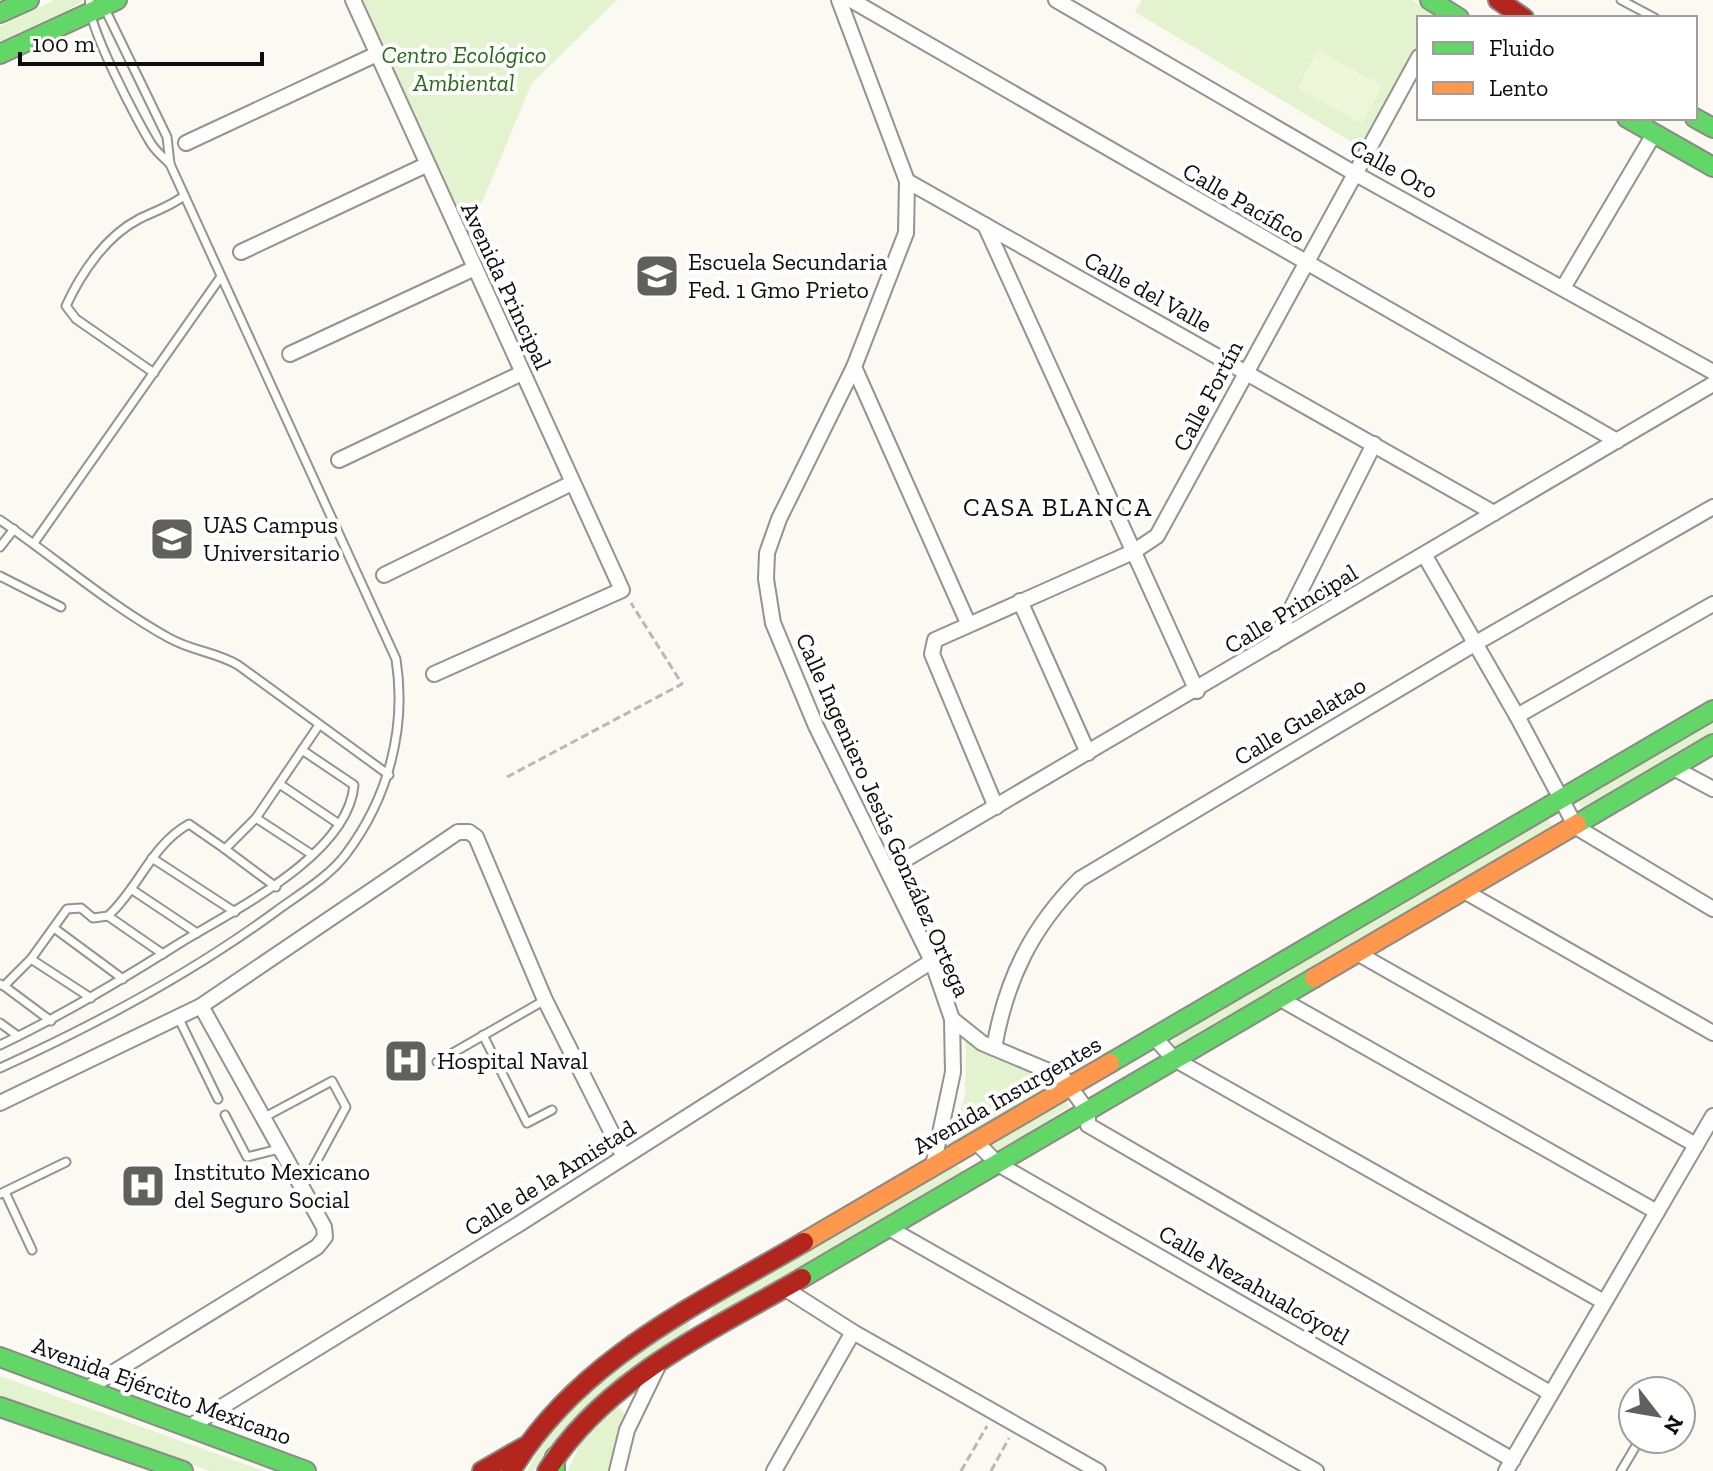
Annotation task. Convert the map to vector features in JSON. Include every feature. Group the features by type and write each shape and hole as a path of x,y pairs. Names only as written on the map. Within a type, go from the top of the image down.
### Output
{"main road":[{"path":"0,13 29,0"},
{"path":"1498,0 1521,16"},
{"path":"0,54 100,5"},
{"path":"1630,120 1713,167"},
{"name":"Avenida Insurgentes","path":"511,1471 524,1447 571,1391 641,1339 693,1306 977,1143 1069,1085 1155,1038 1713,710"},
{"path":"552,1466 577,1426 594,1410 711,1331 1713,744"},
{"path":"693,1306 711,1331"},
{"name":"Avenida Ejército Mexicano","path":"0,1357 306,1471"},
{"path":"0,1407 183,1471"},
{"path":"482,1471 524,1447"}],"street":[{"name":"Avenida Principal","path":"353,0 622,590"},
{"name":"Calle Ingeniero Jesús González Ortega","path":"839,0 907,181 906,233 854,367 779,519 767,553 766,579 773,623 816,726 932,961 952,1019 953,1072 933,1166"},
{"name":"Calle Pacífico","path":"851,0 1617,441"},
{"name":"Calle Oro","path":"1056,0 1354,173 1713,372"},
{"path":"186,143 377,54"},
{"name":"Calle Fortín","path":"996,807 932,654 935,640 1133,552 1157,536 1417,61"},
{"path":"1563,288 1654,134"},
{"path":"241,252 426,165"},
{"name":"Calle del Valle","path":"907,181 1494,513"},
{"path":"984,225 1197,691"},
{"path":"290,354 475,268"},
{"path":"854,367 968,623"},
{"path":"339,460 522,373"},
{"name":"Calle Principal","path":"889,869 1197,691 1713,384"},
{"path":"1274,643 1374,444"},
{"path":"384,575 572,483"},
{"name":"Calle Guelatao","path":"994,1048 1009,983 1030,939 1053,906 1080,879 1476,643 1713,507"},
{"path":"1425,556 1517,716 1576,827 1713,909"},
{"path":"434,674 622,590"},
{"path":"1020,601 1088,753"},
{"path":"1517,716 1713,604"},
{"path":"1672,767 1713,789"},
{"path":"0,1103 201,1006 458,832 469,832 476,837 545,1000 624,1157"},
{"path":"1464,891 1713,1033"},
{"path":"1357,953 1696,1145"},
{"name":"Calle de la Amistad","path":"189,1427 932,961"},
{"path":"1277,997 1657,1212"},
{"path":"88,1388 317,1247 325,1237 324,1227 261,1119 201,1006"},
{"path":"952,1019 994,1048 1063,1077 1088,1112 1088,1125 1550,1393"},
{"path":"1155,1038 1174,1059 1604,1302"},
{"path":"1510,1465 1713,1116"},
{"name":"Calle Nezahualcóyotl","path":"977,1143 998,1164 1510,1465"},
{"path":"887,1227 1316,1471"},
{"path":"784,1288 853,1332 1093,1470"},
{"path":"774,1471 853,1332"},
{"path":"617,1471 627,1430 659,1364"}],"lane":[{"path":"1621,0 1651,16"},
{"path":"100,5 153,146 170,164"},
{"path":"0,1068 107,1018 221,952 301,893 343,857 369,820 389,775 397,738 400,685 396,659 184,196 170,164 167,137 100,5"},
{"path":"154,373 76,319 66,306 95,258 117,234 140,219 162,212 184,196"},
{"path":"34,543 220,278"},
{"path":"0,520 169,638 202,652 221,655 389,775"},
{"path":"0,547 14,529"},
{"path":"0,576 61,607"},
{"path":"225,849 256,818 319,725"},
{"path":"0,1045 51,1021 276,887 311,854 352,805 354,785 302,750"},
{"path":"281,785 339,824"},
{"path":"256,818 311,854"},
{"path":"51,1021 2,985 31,959 67,909 81,908 93,918 108,916 163,843 189,824 276,887"},
{"path":"152,858 235,912"},
{"path":"131,889 197,933"},
{"path":"108,916 163,954"},
{"path":"54,928 123,979"},
{"path":"31,959 91,998"},
{"path":"437,1062 545,1000"},
{"path":"178,1017 218,1099"},
{"path":"0,1023 18,1036"},
{"path":"483,1035 527,1123 552,1110"},
{"path":"261,1119 332,1081 346,1107 302,1189"},
{"path":"225,1115 247,1157 280,1149"},
{"path":"32,1250 3,1193 66,1162"}],"path":[{"path":"507,777 682,684 622,590"},
{"path":"961,1471 995,1412"},
{"path":"991,1471 1017,1424"}],"green space":[{"path":"55,0 85,0 0,50 0,26"},
{"name":"Centro Ecológico Ambiental","path":"358,0 617,0 532,83 467,238"},
{"path":"1142,0 1412,0 1436,15 1417,16 1417,50 1362,148 1135,12"},
{"path":"1318,50 1382,86 1362,123 1297,88"},
{"path":"1713,719 1713,736 1587,810 1580,806 1578,797"},
{"path":"1547,817 1552,825 1550,829 1178,1051 1168,1046 1178,1036"},
{"path":"966,1038 1021,1069 1060,1083 948,1149 965,1095"},
{"path":"1066,1098 1069,1107 999,1151 990,1148 989,1144"},
{"path":"956,1165 964,1172 718,1320 711,1315 714,1305"},
{"path":"681,1319 689,1322 688,1331 572,1420 533,1471 527,1471 556,1419 583,1390"},
{"path":"0,1376 264,1471 210,1471 0,1400"},
{"path":"617,1404 627,1417 615,1471 568,1471 581,1441"}],"traffic: fast":[{"path":"0,13 29,0"},
{"path":"0,54 117,0"},
{"path":"1430,0 1456,16"},
{"path":"1697,119 1713,128"},
{"path":"1631,120 1713,167"},
{"path":"1110,1063 1713,710"},
{"path":"1577,824 1713,744"},
{"path":"802,1278 1314,978"},
{"path":"0,1357 306,1471"},
{"path":"0,1407 183,1471"},
{"path":"555,1457 555,1471"}],"traffic: slow":[{"path":"1314,978 1577,824"},
{"path":"804,1242 1110,1063"}],"traffic: jam":[{"path":"1498,0 1521,16"},
{"path":"511,1471 538,1432 604,1366 682,1313 804,1242"},
{"path":"547,1471 571,1438 598,1409 629,1383 696,1338 802,1278"},
{"path":"482,1471 524,1447"}],"place":[{"name":"Escuela Secundaria Fed. 1 Gmo Prieto","path":"657,276"},
{"name":"UAS Campus Universitario","path":"172,539"},
{"name":"Hospital Naval","path":"406,1061"},
{"name":"Instituto Mexicano del Seguro Social","path":"143,1186"}],"district":[{"name":"CASA BLANCA","path":"1058,507"}]}
